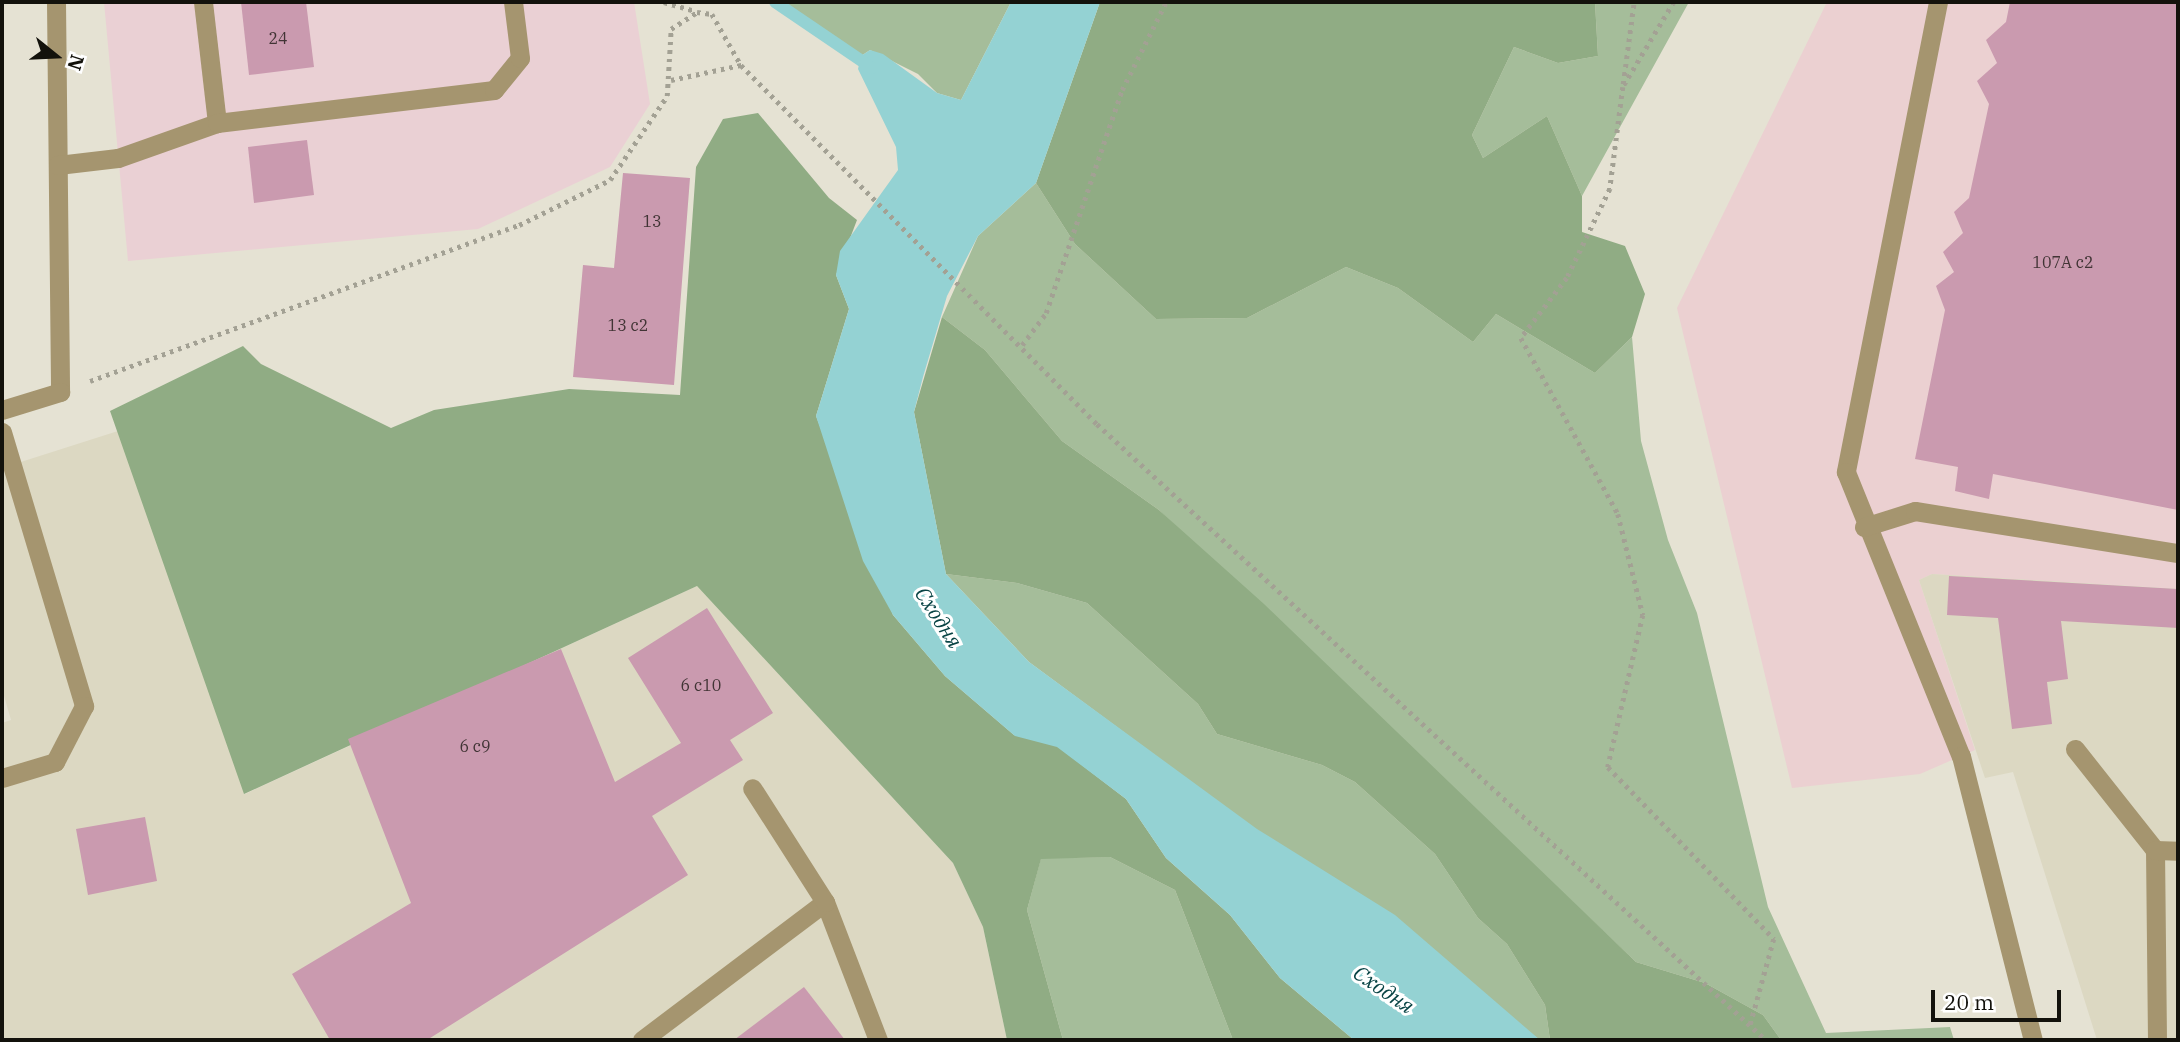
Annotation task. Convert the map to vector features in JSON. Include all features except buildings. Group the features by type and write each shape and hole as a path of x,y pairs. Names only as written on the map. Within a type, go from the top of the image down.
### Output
{"street":[{"path":"2,410 60,393 56,2"},
{"path":"203,2 217,123"},
{"path":"58,165 118,158 217,123 494,90 520,58 513,2"},
{"path":"1938,2 1846,472 1864,527 1961,756 2033,1040"},
{"path":"2,432 85,706 55,762 2,778"},
{"path":"1864,527 1915,511 2178,553"},
{"path":"2075,749 2154,850 2157,1040"},
{"path":"752,788 825,902 878,1040"},
{"path":"2154,850 2178,851"},
{"path":"642,1040 825,902"}],"path":[{"path":"664,2 712,15 741,65 870,199 1022,345 1097,424 1766,1040"},
{"path":"1022,345 1046,313 1122,90 1166,2"},
{"path":"1634,2 1611,189 1567,278 1521,338 1618,514 1643,615 1608,767 1774,939 1750,1026"},
{"path":"1623,87 1674,2"},
{"path":"60,393 519,225 610,180 671,80 666,51 671,29 696,12"},
{"path":"671,80 741,65"}],"shaded area":[{"path":"104,2 634,2 650,104 610,167 478,229 128,261"},
{"path":"1827,2 2178,2 2178,589 1932,574 1919,580 1975,750 1920,774 1792,788 1677,308"},
{"path":"118,431 245,794 697,586 953,863 983,927 1007,1040 2,1040 2,723 11,720 2,689 2,468"},
{"path":"1932,574 2178,589 2178,1040 2097,1040 2013,772 1985,778 1919,580"}],"green space":[{"path":"775,2 1011,2 961,100 937,93 918,74 870,50 861,56 828,42"},
{"path":"1100,2 1595,2 1598,56 1558,63 1514,47 1472,135 1483,158 1547,116 1582,196 1582,232 1625,246 1645,294 1632,337 1595,373 1496,314 1473,342 1398,288 1346,267 1247,318 1156,319 1075,244 1036,183"},
{"path":"1595,2 1689,2 1582,196 1547,116 1483,158 1472,135 1514,47 1558,63 1598,56"},
{"path":"758,113 829,198 857,220 836,275 849,309 816,416 893,615 945,676 1014,735 1057,746 1126,799 1166,858 1230,915 1280,978 1354,1040 1233,1040 1175,890 1110,857 1041,859 1027,910 1063,1040 1007,1040 983,927 953,863 697,586 244,794 110,411 243,346 261,364 391,428 434,410 569,389 680,395 696,167 723,119"},
{"path":"1036,183 1075,244 1156,319 1247,318 1346,267 1398,288 1473,342 1496,314 1595,373 1632,337 1641,441 1668,540 1697,613 1768,907 1826,1033 1950,1027 1954,1040 1781,1040 1763,1015 1705,983 1636,962 1159,510 1062,441 985,350 942,317 978,236"},
{"path":"942,317 985,350 1062,441 1159,510 1264,604 1636,962 1705,983 1763,1015 1781,1040 1550,1040 1545,1005 1507,944 1478,918 1435,854 1355,782 1322,765 1217,734 1198,704 1087,603 1017,583 946,574 914,412"},
{"path":"946,574 1017,583 1087,603 1198,704 1217,734 1322,765 1355,782 1435,854 1478,918 1507,944 1545,1005 1550,1040 1540,1040 1029,662"},
{"path":"1110,857 1175,890 1233,1040 1063,1040 1027,910 1041,858"}],"water":[{"name":"Сходня","path":"1011,2 1100,2 1036,183 978,236 947,296 923,377 914,412 946,574 1029,662 1257,829 1395,915 1540,1040 1354,1040 1280,978 1230,915 1166,858 1126,799 1057,747 1015,736 945,676 893,615 863,561 816,416 849,309 836,275 840,251 898,170 896,147 858,69 861,56 870,50 883,54 937,93 961,100"}],"waterway":[{"path":"775,2 872,68"}]}
